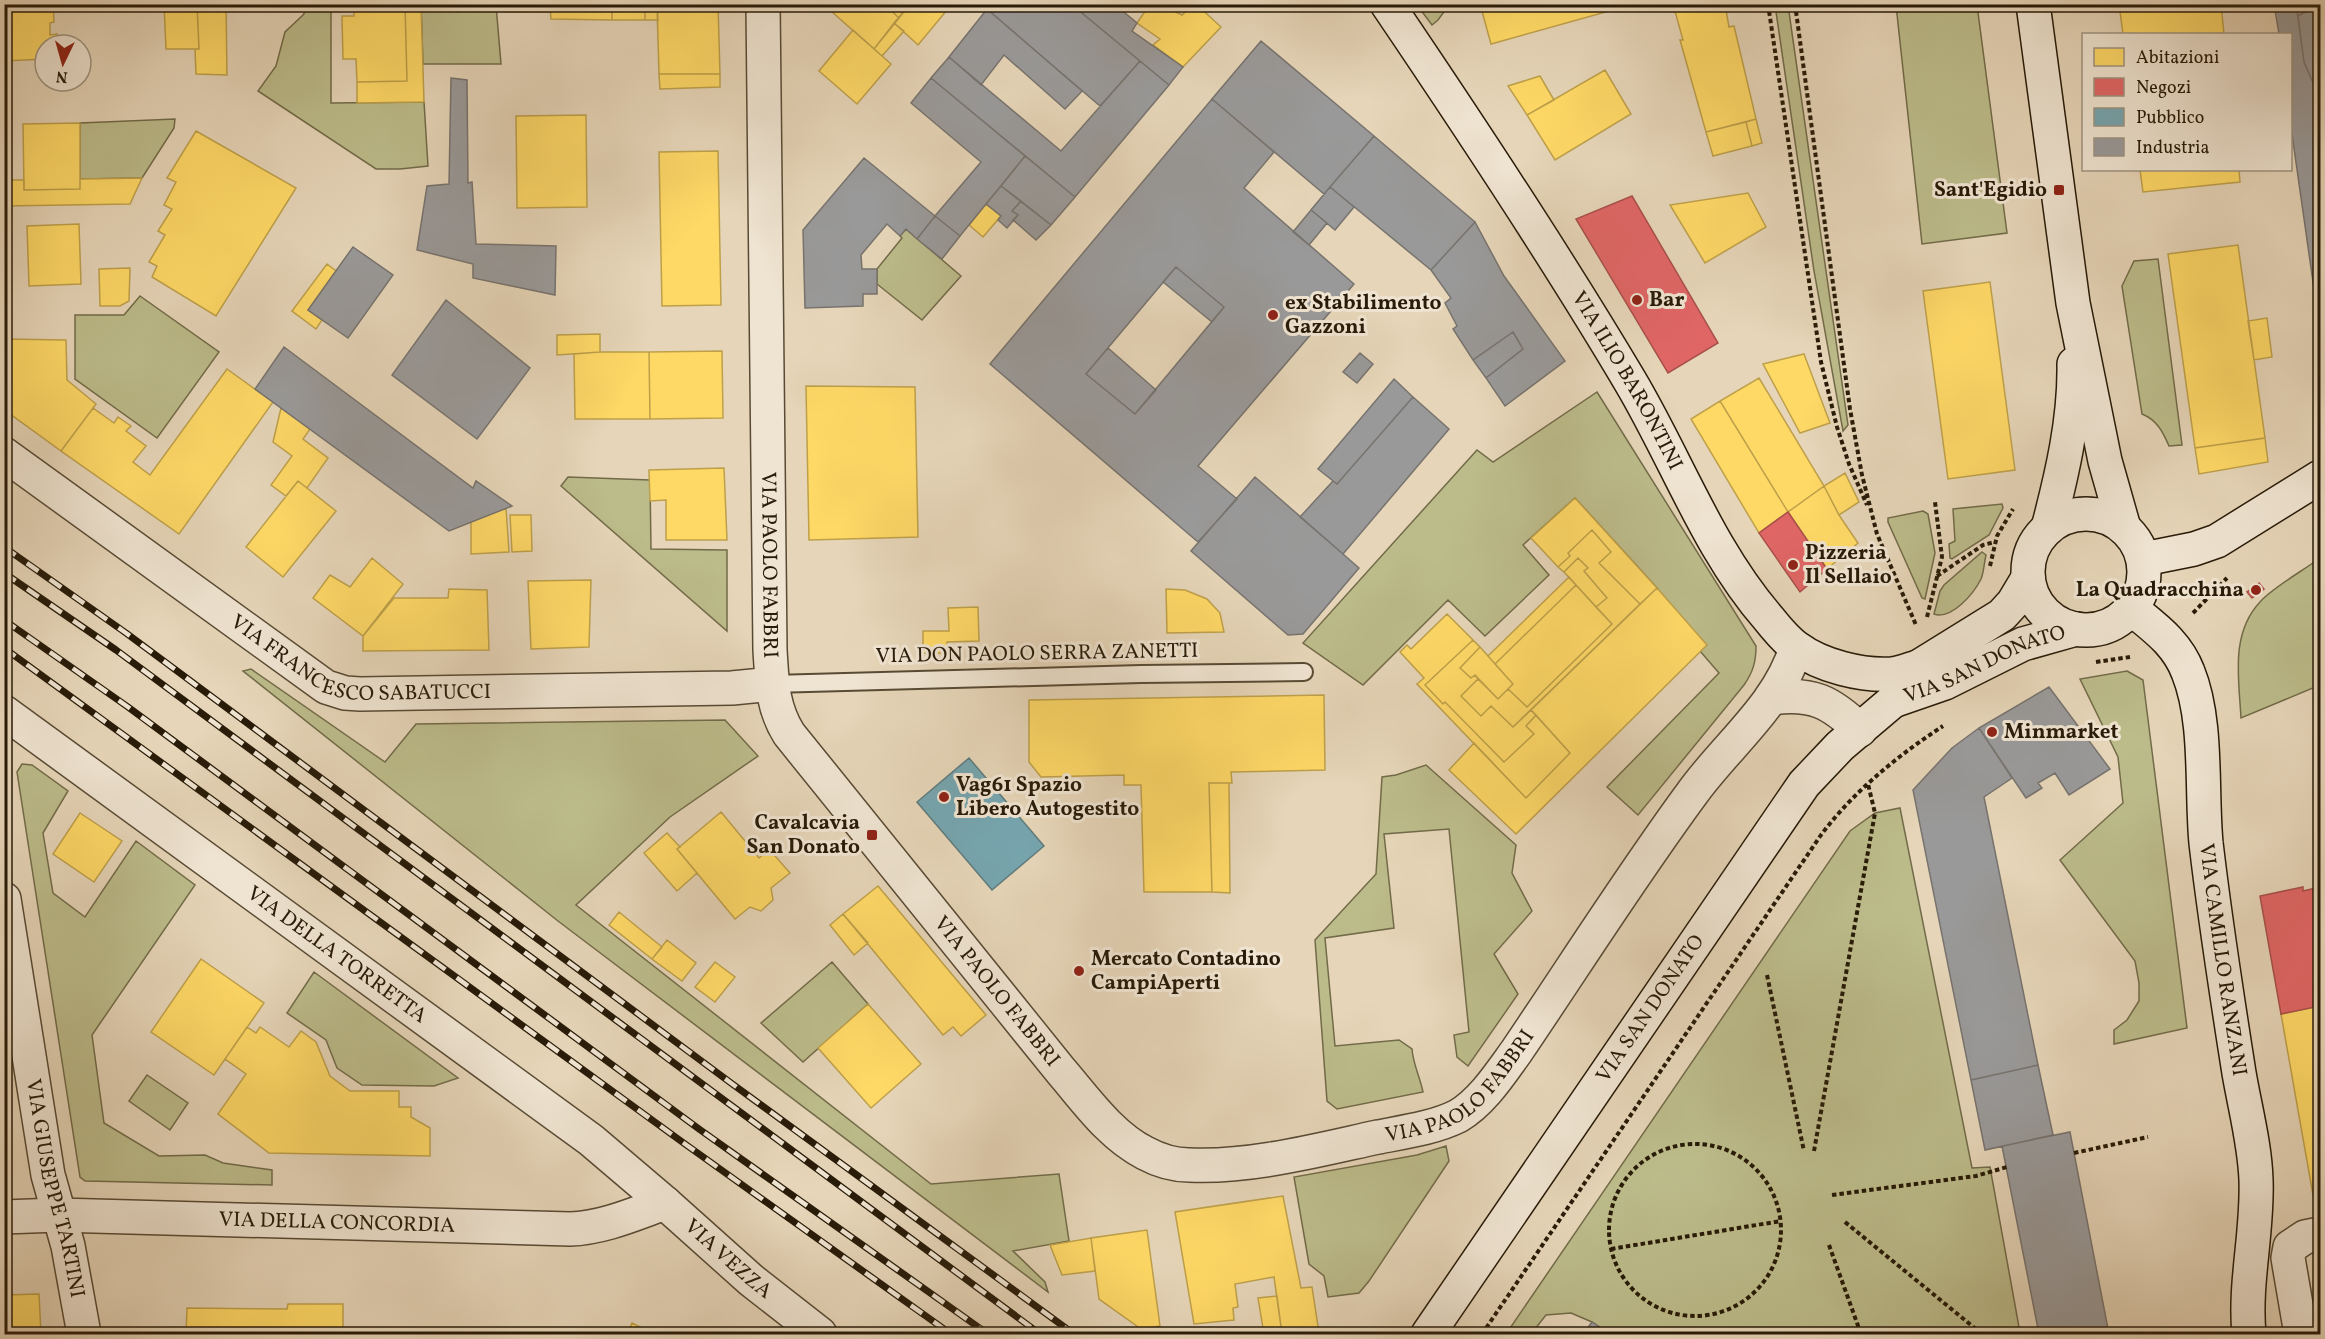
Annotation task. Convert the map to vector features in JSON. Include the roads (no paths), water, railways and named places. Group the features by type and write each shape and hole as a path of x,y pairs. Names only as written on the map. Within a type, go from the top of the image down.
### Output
{"street":[{"name":"VIA PAOLO FABBRI","path":"763,4 766,380 772,684 775,705 789,734 1090,1105 1123,1138 1145,1153 1164,1161 1186,1165 1246,1162 1320,1150 1413,1130 1459,1115 1474,1103 1516,1052 1692,793 1771,698 1789,668 1796,648"},
{"name":"VIA ILIO BARONTINI","path":"1387,4 1598,327 1632,384 1698,510 1738,579 1755,602 1796,648 1810,656 1836,666 1874,674 1893,674 1918,667"},
{"path":"2033,4 2073,303 2105,461 2124,528"},
{"path":"2048,528 2061,481 2070,428 2074,371 2073,303"},
{"name":"VIA FRANCESCO SABATUCCI","path":"4,454 315,681 345,693 732,688 772,684"},
{"path":"2144,559 2194,549 2217,541 2320,477"},
{"path":"2080,514 2103,516 2124,528 2133,537 2144,559 2145,577 2141,594 2132,609 2124,617 2106,627 2086,631 2065,627 2048,616 2035,600 2028,578 2030,556 2034,545 2048,528 2058,521 2080,514"},
{"name":"VIA SAN DONATO","path":"1428,1335 1784,812 1822,764 1893,702 1918,667 2002,615 2013,603 2028,578"},
{"name":"VIA CAMILLO RANZANI","path":"2132,609 2169,639 2179,653 2188,673 2198,712 2206,843 2233,1035 2256,1176 2257,1208 2248,1297 2249,1335"},
{"name":"VIA SAN DONATO","path":"1893,702 1945,683 2023,644 2076,629"},
{"path":"1771,698 1797,695 1812,697 1845,716 1860,730"},
{"name":"VIA DELLA TORRETTA","path":"4,712 591,1140 665,1203"},
{"name":"VIA GIUSEPPE TARTINI","path":"4,899 48,1175 68,1246 84,1335"},
{"name":"VIA DELLA CONCORDIA","path":"4,1216 58,1215 570,1229 610,1222 665,1203"},
{"name":"VIA VEZZA","path":"665,1203 751,1280 820,1335"},
{"path":"2301,1335 2288,1258 2290,1247 2305,1237 2320,1234"}],"lane":[{"name":"VIA DON PAOLO SERRA ZANETTI","path":"772,684 1304,672"}],"railway":[{"path":"4,547 126,633 731,1083 1074,1334"},
{"path":"4,573 116,650 1040,1334"},
{"path":"4,620 128,707 699,1129 988,1334"},
{"path":"4,648 685,1144 951,1334"}],"place":[{"name":"Sant'Egidio","path":"2059,190"},
{"name":"Bar","path":"1637,300"},
{"name":"ex Stabilimento Gazzoni","path":"1273,315"},
{"name":"Pizzeria Il Sellaio","path":"1793,565"},
{"name":"La Quadracchina","path":"2256,590"},
{"name":"Minmarket","path":"1992,732"},
{"name":"Vag61 Spazio Libero Autogestito","path":"944,797"},
{"name":"Cavalcavia San Donato","path":"872,835"},
{"name":"Mercato Contadino CampiAperti","path":"1079,971"}]}
